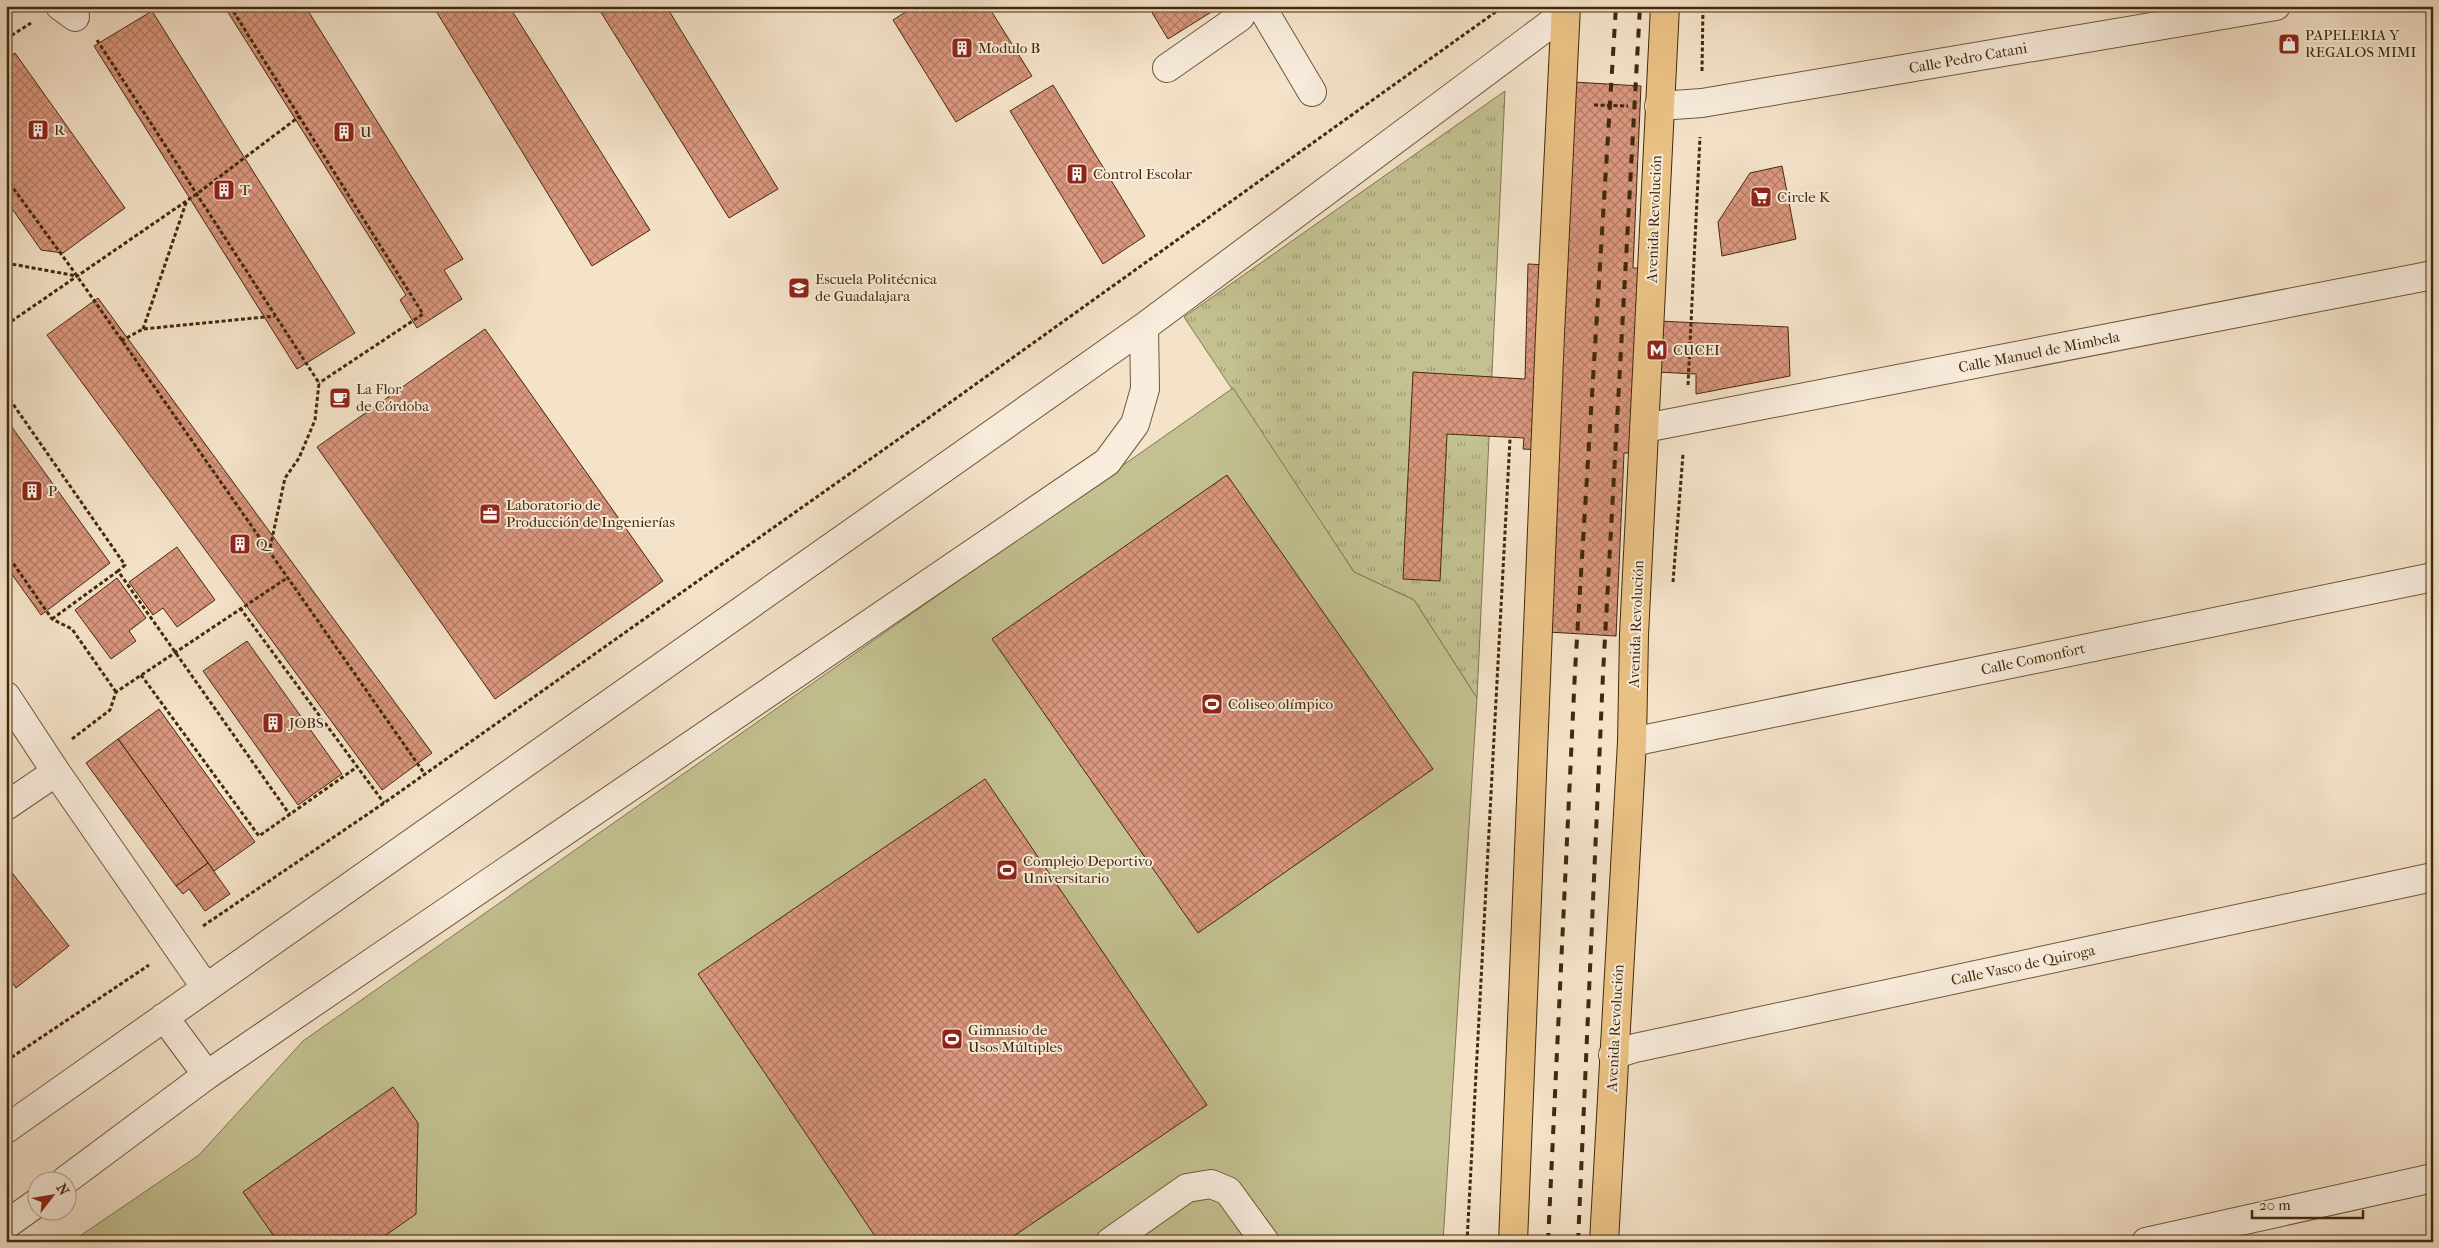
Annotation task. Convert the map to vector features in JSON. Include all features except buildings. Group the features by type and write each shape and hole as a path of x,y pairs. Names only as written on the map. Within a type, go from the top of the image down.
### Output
{"main road":[{"name":"Avenida Revolución","path":"1604,1242 1632,742 1634,635 1645,428 1658,106 1665,6"},
{"path":"1513,1242 1566,10"}],"street":[{"path":"1167,68 1240,16 1245,6"},
{"path":"1260,6 1312,92"},
{"name":"Calle Pedro Catani","path":"1658,106 1702,104 2276,6"},
{"path":"6,1129 1144,328 1566,10"},
{"name":"Calle Manuel de Mimbela","path":"1645,428 2433,275"},
{"path":"78,1171 207,1076 1107,462 1135,424 1146,389 1144,328"},
{"name":"Calle Comonfort","path":"1632,742 2433,577"},
{"path":"6,696 56,772 178,944 206,988"},
{"path":"6,806 56,772"},
{"name":"Calle Vasco de Quiroga","path":"1613,1055 1645,1046 2433,876"},
{"path":"164,1017 207,1076"},
{"path":"2146,1242 2433,1178"},
{"path":"1110,1242 1187,1188 1211,1184 1228,1191 1265,1242"},
{"path":"6,1225 28,1209"}],"path":[{"path":"230,6 423,314 319,383"},
{"path":"6,1061 384,803 934,414 1504,6"},
{"path":"1702,104 1703,6"},
{"path":"67,12 88,25 319,383 315,420 299,458 285,478 269,553"},
{"path":"1561,104 1658,106"},
{"path":"6,325 198,193 300,116"},
{"path":"6,178 77,276 424,773"},
{"path":"143,329 187,200"},
{"path":"6,263 77,276"},
{"path":"121,341 143,329 275,316"},
{"path":"6,394 125,565 52,619"},
{"path":"1467,1242 1510,437"},
{"path":"6,552 52,619 72,629 116,692"},
{"path":"118,570 290,815"},
{"path":"68,742 110,710 116,692 287,578"},
{"path":"240,608 384,803"},
{"path":"141,675 259,836 357,767"}],"green space":[{"path":"1505,91 1477,698 1414,600 1354,572 1184,317"},
{"name":"Complejo Deportivo Universitario","path":"1233,388 1354,572 1414,600 1477,698 1443,1242 71,1242 199,1155 303,1041"}],"railway":[{"path":"1548,1242 1575,671 1616,6"},
{"path":"1578,1242 1603,674 1640,6"}],"place":[{"name":"PAPELERIA Y REGALOS MIMI","path":"2289,44"},
{"name":"Modulo B","path":"962,48"},
{"name":"R","path":"38,130"},
{"name":"U","path":"344,132"},
{"name":"Control Escolar","path":"1077,174"},
{"name":"T","path":"224,190"},
{"name":"Circle K","path":"1761,197"},
{"name":"Escuela Politécnica de Guadalajara","path":"799,288"},
{"name":"CUCEI","path":"1657,350"},
{"name":"La Flor de Córdoba","path":"340,398"},
{"name":"P","path":"32,491"},
{"name":"Laboratorio de Producción de Ingenierías","path":"490,514"},
{"name":"Q","path":"240,544"},
{"name":"Coliseo olímpico","path":"1212,704"},
{"name":"JOBS","path":"273,723"},
{"name":"Complejo Deportivo Universitario","path":"1007,870"},
{"name":"Gimnasio de Usos Múltiples","path":"952,1039"}]}
